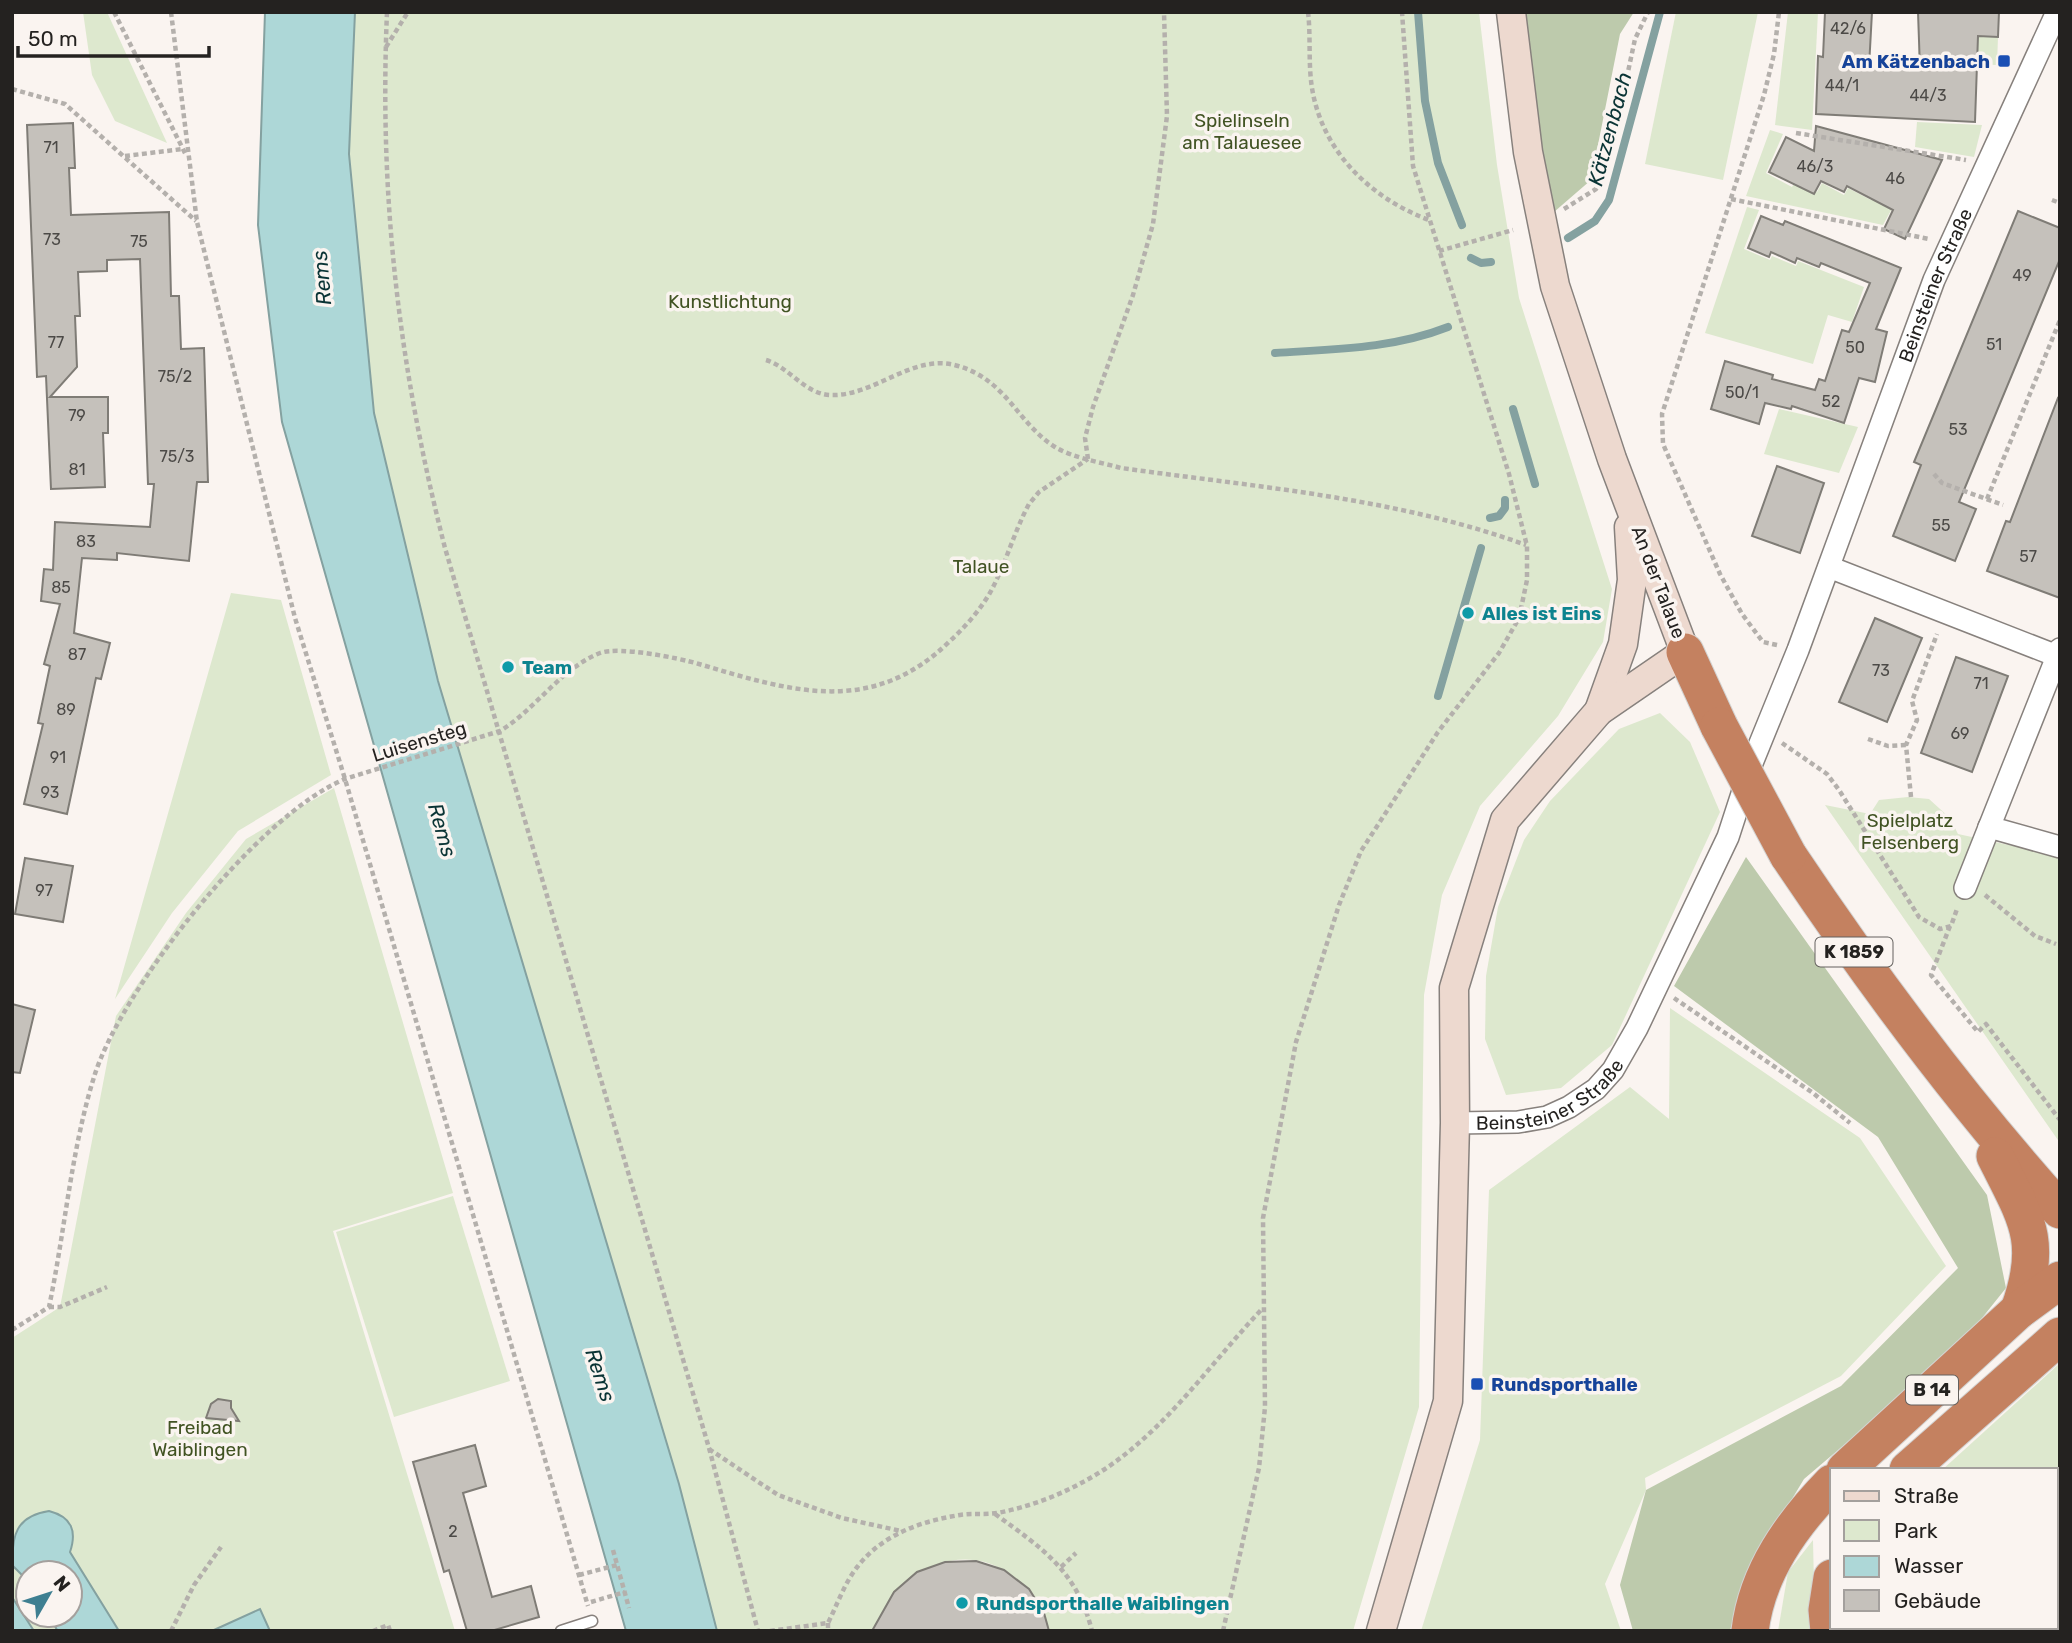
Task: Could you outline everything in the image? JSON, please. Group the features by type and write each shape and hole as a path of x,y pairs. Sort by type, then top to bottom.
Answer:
{"highway":[{"name":"K 1859","path":"1685,652 1719,726 1788,855 1842,936 1968,1102 2060,1210"},
{"path":"1968,1102 2022,1211 2032,1240 2030,1279 2019,1310"},
{"name":"B 14","path":"1847,1468 2019,1310 2060,1280"},
{"name":"B 14","path":"1910,1468 2060,1336"},
{"path":"1750,1631 1758,1594 1781,1545 1830,1485"},
{"path":"1829,1631 1827,1610 1830,1591"}],"street":[{"name":"An der Talaue","path":"1455,1123 1454,988 1505,820 1599,711 1685,652 1627,499 1555,286 1528,152 1511,12"},
{"name":"Beinsteiner Straße","path":"1381,1631 1448,1401 1455,1123 1518,1122 1547,1117 1596,1090 1625,1050 1728,837 1752,763 1798,650 1934,280 2057,12"},
{"path":"1599,711 1623,643 1632,580 1627,499"},
{"path":"1829,566 2059,653 1965,888"},
{"path":"1989,827 2060,847"}],"lane":[{"path":"561,1631 592,1621"}],"path":[{"path":"114,12 188,159"},
{"path":"171,12 197,222 295,618 345,779 592,1621"},
{"path":"387,12 385,48 391,246 412,407 445,548 709,1448 758,1631"},
{"path":"385,48 408,12"},
{"path":"1088,459 1085,438 1093,407 1133,295 1153,224 1167,116 1164,12"},
{"path":"1308,12 1312,85 1317,113 1327,138 1343,160 1366,183 1410,214 1429,220"},
{"path":"1223,1631 1259,1468 1265,1407 1263,1218 1269,1171 1296,1042 1339,905 1376,825 1438,732 1499,653 1519,618 1527,580 1527,546 1508,474 1413,166 1402,12"},
{"path":"1557,213 1596,189 1610,156 1635,39 1647,12"},
{"path":"1779,12 1774,54 1764,96 1662,414 1663,443 1689,509 1742,614 1763,642 1798,650"},
{"path":"12,89 65,103 197,222"},
{"path":"1796,133 1988,163"},
{"path":"124,156 183,149"},
{"path":"1731,199 1951,244"},
{"path":"2052,200 2060,203"},
{"path":"1438,251 1513,230"},
{"path":"1987,499 2060,320"},
{"path":"766,360 779,364 812,390 829,396 849,393 930,364 956,365 981,374 1002,391 1039,435 1057,449 1088,459 1121,468 1409,511 1467,525 1527,546"},
{"name":"Luisensteg","path":"49,1307 94,1076 124,1010 191,919 252,847 297,806 324,788 345,779 500,731 517,721 578,666 603,652 663,656 796,690 842,691 887,684 917,670 962,630 992,590 1029,504 1038,492 1088,459"},
{"path":"1934,474 1942,483 2003,505"},
{"path":"1911,797 1906,745 1917,720 1912,701 1946,612"},
{"path":"1868,738 1888,746 1906,745"},
{"path":"1803,758 1827,774 1839,790 1919,917 1940,929 1951,926"},
{"path":"2056,944 2035,936 1988,896 1965,888 1931,975 1978,1032 1986,1024 2060,1120"},
{"path":"1656,987 1743,1043 1850,1124"},
{"path":"12,1330 49,1307 60,1307 107,1287"},
{"path":"828,1631 828,1623 856,1568 877,1546 901,1531 962,1514 994,1513 1025,1507 1093,1477 1146,1435 1189,1392 1262,1309"},
{"path":"709,1448 778,1495 842,1518 901,1531"},
{"path":"994,1513 1061,1567 1079,1593 1092,1631"},
{"path":"172,1631 194,1585 221,1547"},
{"path":"613,1550 629,1608"},
{"path":"1061,1567 1076,1553"},
{"path":"579,1575 617,1565"},
{"path":"587,1603 625,1592"},
{"path":"770,1631 828,1623"},
{"path":"373,1631 388,1625 390,1631"}],"green space":[{"path":"83,12 107,12 167,143 115,121 92,75"},
{"name":"Talaue","path":"355,12 1479,12 1497,165 1519,298 1612,589 1603,642 1558,716 1480,806 1442,895 1424,995 1419,1407 1353,1631 1049,1631 1008,1574 984,1562 964,1559 925,1569 908,1580 883,1612 877,1631 717,1631 679,1484 438,681 374,413 349,154"},
{"path":"1523,12 1634,12 1620,34 1591,180 1554,212 1537,123"},
{"path":"1676,12 1758,12 1723,180 1645,164"},
{"path":"1788,12 1818,12 1812,130 1775,125"},
{"path":"1919,35 1998,37 1997,65 1918,63"},
{"path":"1917,122 1982,125 1974,157 1915,147"},
{"path":"1770,130 1783,134 1766,173 1792,187 1796,180 1817,192 1822,183 1844,195 1848,188 1871,200 1874,192 1895,203 1883,225 1746,196"},
{"path":"1747,207 1759,210 1744,249 1770,260 1772,256 1796,266 1798,261 1864,287 1852,322 1828,315 1813,364 1705,333"},
{"path":"1779,409 1858,427 1839,473 1764,454"},
{"path":"231,593 281,600 331,775 238,831 172,913 115,999"},
{"path":"1660,713 1690,742 1720,812 1612,1045 1561,1088 1506,1095 1485,1039 1486,976 1498,907 1524,840 1550,801 1619,729"},
{"name":"Freibad Waiblingen","path":"334,788 453,1193 333,1231 455,1631 12,1631 12,1338 60,1307 116,1016 186,913 246,839"},
{"name":"Spielplatz Felsenberg","path":"1908,797 1929,799 1950,818 1958,834 2060,856 2060,1143 1825,805 1870,814 1879,800"},
{"path":"1746,857 1987,1195 2006,1288 1958,1348 1804,1479 1745,1577 1730,1631 1633,1631 1620,1585 1646,1490 1841,1386 1958,1268 1878,1137 1674,986"},
{"path":"1670,1008 1860,1138 1946,1266 1841,1376 1645,1478 1646,1490 1605,1584 1621,1631 1421,1631 1480,1440 1489,1190 1630,1087 1669,1119"},
{"path":"453,1196 510,1381 394,1417 336,1232"},
{"path":"2060,1363 2060,1631 1842,1631 2058,1629 2058,1468 1944,1468"},
{"path":"1813,1540 1815,1631 1778,1631 1788,1572"}],"water":[{"name":"Rems","path":"265,12 355,12 349,154 374,413 438,681 679,1484 717,1631 626,1631 282,422 258,225"},
{"path":"49,1511 68,1521 73,1538 70,1552 74,1559 14,1559 14,1567 13,1545 18,1529 29,1517"},
{"path":"84,1575 119,1631 57,1630 84,1629"},
{"path":"12,1597 14,1629 34,1631 12,1631"},
{"path":"260,1609 270,1631 214,1631 214,1630"}],"building":[{"path":"1825,12 1872,12 1869,67 1920,69 1918,12 1999,12 1998,37 1978,36 1975,122 1816,114 1818,56 1823,57"},
{"path":"73,123 75,168 69,168 71,215 169,212 171,296 179,296 181,349 204,348 208,482 197,482 189,561 117,553 117,560 82,558 74,633 110,643 101,679 96,678 67,814 24,804 43,724 38,723 50,666 44,664 60,604 41,601 44,569 53,570 55,522 150,527 154,484 148,484 140,259 107,260 107,271 78,272 80,316 75,316 77,367 50,397 108,397 108,433 103,433 105,487 51,489 46,376 37,377 27,125"},
{"path":"1816,126 1942,160 1905,239 1884,229 1893,210 1847,186 1844,192 1821,181 1814,194 1769,172 1786,137 1814,151"},
{"path":"2018,211 2060,228 2060,259 1959,502 1976,509 1955,561 1893,536 1921,465 1914,462"},
{"path":"1761,216 1783,225 1785,221 1901,268 1876,329 1887,332 1875,382 1859,378 1844,423 1792,406 1791,409 1765,403 1759,424 1711,409 1725,361 1773,375 1772,379 1815,390 1819,379 1825,381 1842,330 1849,332 1870,283 1821,263 1819,267 1797,258 1795,263 1771,252 1769,257 1748,248"},
{"path":"2058,398 2060,598 1987,571 2006,521 2010,522"},
{"path":"1777,466 1824,483 1800,553 1752,536"},
{"path":"1875,618 1922,638 1887,722 1839,702"},
{"path":"1956,657 2008,676 1972,772 1921,753"},
{"path":"25,858 73,866 63,922 15,914"},
{"path":"12,1004 35,1010 20,1073 12,1072"},
{"path":"218,1399 231,1401 231,1408 239,1421 206,1418 211,1404"},
{"path":"475,1445 486,1486 463,1493 492,1597 531,1586 539,1617 491,1631 467,1631 449,1570 444,1572 413,1462"},
{"name":"Rundsporthalle Waiblingen","path":"976,1561 1004,1570 1029,1589 1044,1613 1049,1631 872,1631 894,1592 917,1572 945,1562"}],"waterway":[{"name":"Kätzenbach","path":"1418,12 1425,101 1438,163 1462,225"},
{"name":"Kätzenbach","path":"1568,238 1595,221 1609,200 1660,12"},
{"name":"Kätzenbach","path":"1471,258 1481,263 1491,262"},
{"path":"1275,353 1384,344 1448,327"},
{"path":"1513,409 1535,484"},
{"path":"1490,518 1499,516 1505,508 1505,500"},
{"path":"1438,696 1481,548"}],"place":[{"name":"Am Kätzenbach","path":"2004,61"},
{"name":"Alles ist Eins","path":"1468,613"},
{"name":"Team","path":"508,667"},
{"name":"Rundsporthalle","path":"1477,1384"},
{"name":"Rundsporthalle Waiblingen","path":"962,1603"}],"park label":[{"name":"Spielinseln am Talauesee","path":"1242,131"},
{"name":"Kunstlichtung","path":"730,301"}]}
